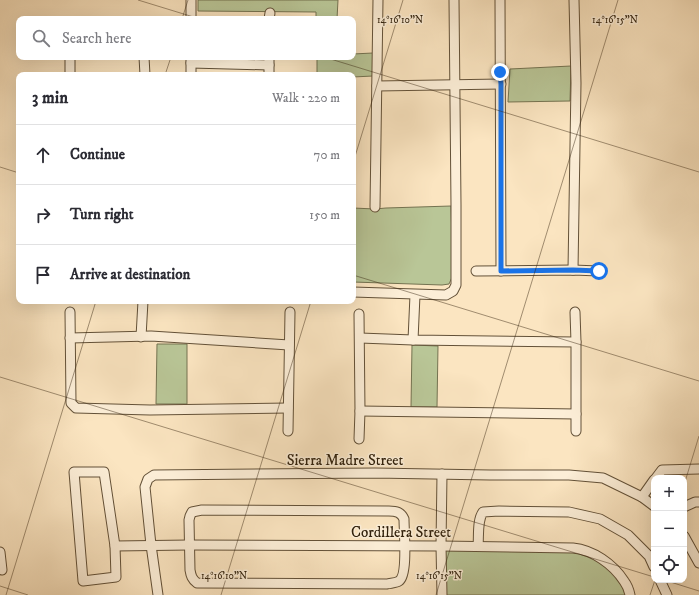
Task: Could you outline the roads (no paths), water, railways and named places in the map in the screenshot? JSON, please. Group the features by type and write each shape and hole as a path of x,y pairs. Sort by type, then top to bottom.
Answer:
{"street":[{"path":"191,0 191,16"},
{"path":"375,207 378,0"},
{"path":"356,292 446,295 453,291 456,285 454,0"},
{"path":"500,0 501,271"},
{"path":"573,270 576,83 574,0"},
{"path":"70,60 70,72"},
{"path":"144,60 144,72"},
{"path":"191,72 191,60 269,61 269,72"},
{"path":"377,86 501,84"},
{"path":"476,272 573,270 599,271"},
{"path":"413,340 415,295"},
{"path":"141,337 143,304"},
{"path":"70,312 71,404 76,408 150,410 288,408"},
{"path":"288,431 290,312"},
{"path":"576,312 576,431"},
{"path":"359,314 359,439"},
{"path":"70,338 151,336 289,344"},
{"path":"360,338 576,342"},
{"path":"360,411 412,413 576,414"},
{"path":"658,475 662,470 699,469"},
{"path":"74,472 104,472 114,546 116,577 83,581 74,472"},
{"name":"Sierra Madre Street","path":"158,595 145,487 148,479 154,475 374,473 569,475 603,478 642,497 651,504"},
{"path":"442,474 442,595"},
{"path":"642,497 651,485"},
{"path":"687,506 694,502 699,502"},
{"path":"197,511 389,511 398,512 404,519 403,576 400,581 387,584 197,583 191,576 189,545 189,520 192,512 197,511"},
{"path":"478,546 479,520 480,515 483,512 569,512 600,520 628,535 649,556 651,560"},
{"path":"687,541 699,563"},
{"name":"Cordillera Street","path":"114,546 478,546 580,549 604,560 625,581 630,595"},
{"path":"0,552 2,570"},
{"path":"661,583 667,595"}]}
